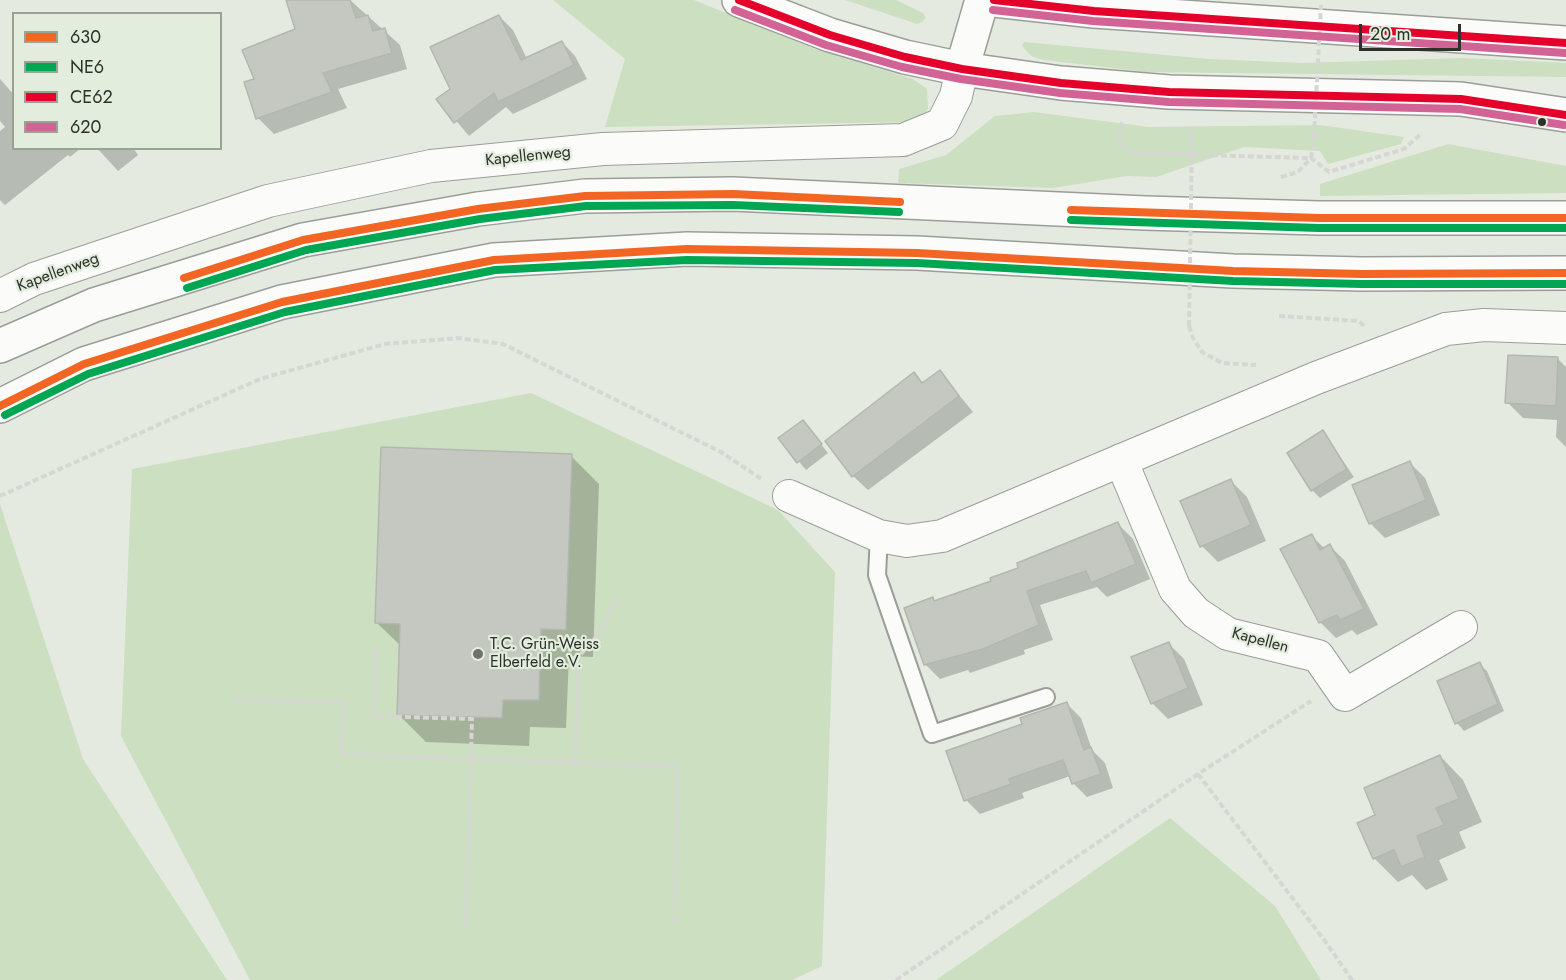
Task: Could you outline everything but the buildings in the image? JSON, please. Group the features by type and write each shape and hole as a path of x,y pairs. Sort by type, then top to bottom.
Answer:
{"main road":[{"path":"739,0 831,35 905,57 962,69 1061,83 1169,92 1461,99 1566,115"},
{"name":"Kapellenweg","path":"962,69 982,0"},
{"path":"994,0 1094,11 1566,43"},
{"path":"0,346 94,305 303,240 478,209 585,196 733,194 1145,213 1319,218 1566,218"},
{"path":"0,406 84,364 282,302 494,260 687,249 917,253 1255,272 1566,273"}],"street":[{"name":"Kapellenweg","path":"0,296 34,279 268,201 430,166 603,149 903,141 942,124 956,96 962,69"},
{"path":"789,496 879,536 907,542 942,536 1373,354 1446,329 1484,325 1566,327"},
{"name":"Kapellen","path":"1121,460 1175,589 1196,613 1228,634 1318,656 1337,685"},
{"path":"1337,685 1345,695 1461,627"}],"lane":[{"path":"879,536 876,575 932,734 1046,697"}],"path":[{"path":"1281,177 1298,172 1311,158 1321,4"},
{"path":"1130,115 1122,119 1119,133 1121,146 1132,153 1311,158 1329,172 1404,149"},
{"path":"1183,119 1192,140 1189,326 1193,338 1202,352 1222,363 1266,365"},
{"path":"1279,316 1359,321"},
{"path":"0,496 260,379 385,344 458,338 503,344 538,360 721,452 789,496"},
{"path":"575,763 579,656 598,635 617,599"},
{"path":"377,648 374,716 472,719 466,928"},
{"path":"896,980 1198,774 1337,685"},
{"path":"235,699 344,703 341,754 677,766 675,922"},
{"path":"1198,774 1352,980"}],"green space":[{"path":"553,0 694,0 812,48 913,79 927,89 928,109 919,122 605,127 625,59"},
{"path":"845,0 896,0 923,13 926,18 917,24"},
{"path":"1024,42 1209,59 1302,63 1461,58 1566,63 1566,77 1146,72 1044,60 1031,56 1022,46"},
{"path":"1034,112 1149,127 1320,125 1404,137 1401,144 1328,164 1320,151 1244,147 1156,177 1127,176 1053,188 898,183 899,169 946,155 995,116"},
{"path":"1448,144 1566,166 1566,193 1320,196 1320,184"},
{"name":"T.C. Grün-Weiss Elberfeld e.V.","path":"531,393 778,510 835,572 822,966 792,980 250,980 121,736 132,469"},
{"path":"0,504 83,759 227,980 0,980"},
{"path":"1170,818 1275,906 1321,980 936,980"}],"transit line":[{"name":"CE62","path":"739,0 830,35 905,57 962,69 1061,83 1169,92 1461,99 1566,115"},
{"name":"CE62","path":"994,0 1094,11 1566,43"},
{"name":"620","path":"735,10 826,45 902,67 961,79 1060,93 1169,102 1460,109 1564,125"},
{"name":"620","path":"993,10 1093,21 1565,53"},
{"name":"630","path":"184,278 303,240 478,209 585,196 733,194 900,202"},
{"name":"NE6","path":"187,288 306,250 480,219 586,206 733,205 899,212"},
{"name":"630","path":"1071,210 1319,218 1566,218"},
{"name":"NE6","path":"1071,220 1319,228 1566,228"},
{"name":"630","path":"0,406 84,364 282,302 494,260 687,249 917,253 1233,271 1362,274 1566,273"},
{"name":"NE6","path":"5,415 88,374 285,312 495,270 687,260 917,263 1233,281 1362,284 1566,284"}],"place":[{"name":"T.C. Grün-Weiss Elberfeld e.V.","path":"478,654"}]}
